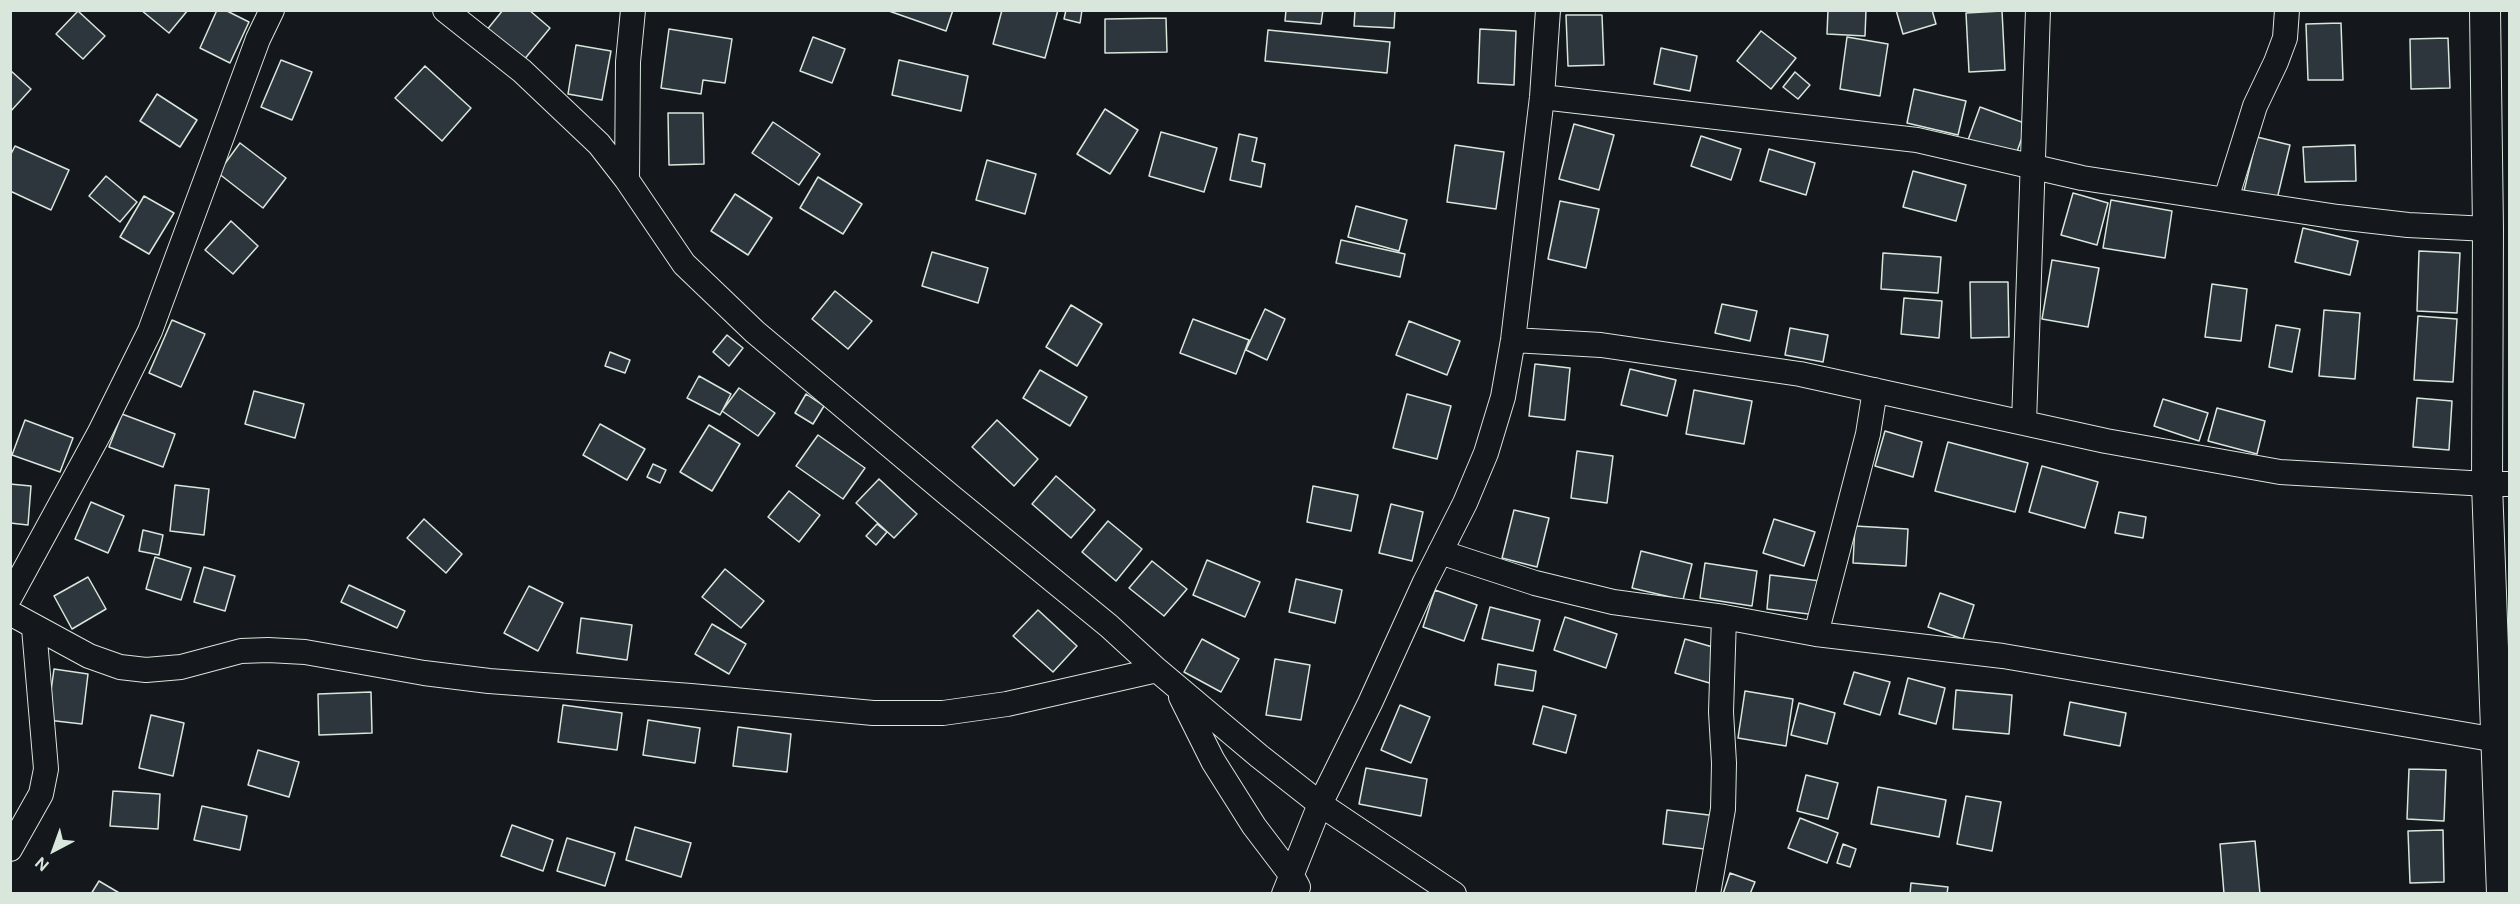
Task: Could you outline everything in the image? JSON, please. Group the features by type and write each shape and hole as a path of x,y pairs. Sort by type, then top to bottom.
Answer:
{"main road":[{"path":"2485,10 2488,229 2498,484 2497,740 2502,894"}],"street":[{"path":"10,597 100,432 150,331 258,39 272,10"},
{"path":"445,10 522,71 599,144 627,180 684,264 706,288 755,332 1110,626 1176,687 1320,804 1454,894"},
{"path":"627,180 628,62 633,10"},
{"path":"1292,888 1320,804 1370,703 1486,453 1503,397 1513,340 1542,97 1548,10"},
{"path":"2024,423 2038,10"},
{"path":"2226,199 2255,106 2285,38 2287,10"},
{"path":"1542,97 1917,140 2082,178 2396,224 2488,229"},
{"path":"1513,340 1601,345 1800,374 2024,423 2280,472 2498,484"},
{"path":"1816,634 1868,434 1875,390"},
{"path":"1440,552 1535,582 1612,602 1724,617 1816,634 2003,656 2497,740"},
{"path":"10,613 89,656 120,667 146,670 181,668 241,651 305,652 424,673 489,681 691,696 873,713 943,713 1007,704 1157,670"},
{"path":"1708,894 1723,809 1724,763 1721,712 1724,617"},
{"path":"10,849 41,794 45,769 34,628"},
{"path":"1176,687 1213,761 1292,888"}],"building":[{"path":"141,10 188,10 169,33"},
{"path":"217,10 225,10 249,22 230,63 200,48"},
{"path":"503,10 529,10 550,28 523,61 486,31"},
{"path":"886,10 953,10 946,31"},
{"path":"1002,10 1058,10 1045,58 993,44"},
{"path":"1066,10 1082,10 1080,23 1064,19"},
{"path":"1286,10 1323,10 1321,24 1285,21"},
{"path":"1355,10 1395,10 1394,28 1354,26"},
{"path":"1828,10 1866,10 1865,36 1827,34"},
{"path":"1896,10 1932,10 1936,24 1903,34"},
{"path":"78,11 105,36 83,59 56,34"},
{"path":"2002,11 2005,70 1969,72 1966,13"},
{"path":"1566,15 1602,15 1604,65 1568,66"},
{"path":"1166,18 1167,52 1105,53 1105,19"},
{"path":"2341,23 2343,80 2308,80 2306,24"},
{"path":"669,29 732,39 725,83 703,80 701,94 661,88"},
{"path":"1480,29 1516,31 1514,85 1478,83"},
{"path":"1268,30 1390,42 1387,73 1265,61"},
{"path":"1761,31 1796,58 1771,89 1737,61"},
{"path":"813,37 845,49 832,83 800,71"},
{"path":"1847,37 1888,44 1880,96 1840,89"},
{"path":"2448,38 2450,88 2411,89 2410,39"},
{"path":"576,45 611,51 602,100 568,94"},
{"path":"1661,48 1697,56 1690,91 1654,84"},
{"path":"281,60 312,72 292,120 261,107"},
{"path":"899,60 968,76 961,111 892,95"},
{"path":"425,66 471,108 442,141 395,98"},
{"path":"10,70 31,89 10,112"},
{"path":"1795,72 1810,85 1798,99 1783,87"},
{"path":"1914,89 1966,101 1958,135 1907,123"},
{"path":"157,94 197,120 180,147 140,121"},
{"path":"1980,107 2027,124 2015,157 1968,140"},
{"path":"1105,109 1138,130 1110,174 1077,154"},
{"path":"668,113 703,113 704,164 669,165"},
{"path":"773,122 820,154 799,185 752,153"},
{"path":"1574,124 1614,135 1599,190 1559,179"},
{"path":"1161,132 1217,148 1204,192 1149,176"},
{"path":"1239,134 1257,138 1252,161 1265,164 1261,187 1230,180"},
{"path":"1701,136 1741,149 1731,180 1691,166"},
{"path":"2257,137 2290,145 2277,199 2244,191"},
{"path":"240,143 286,178 263,208 218,173"},
{"path":"1455,145 1504,152 1496,209 1447,202"},
{"path":"2355,145 2356,181 2305,182 2303,147"},
{"path":"15,146 69,170 51,210 10,191 10,156"},
{"path":"1769,149 1815,163 1806,195 1760,181"},
{"path":"987,160 1036,174 1025,214 976,200"},
{"path":"1913,171 1966,185 1956,221 1903,207"},
{"path":"106,176 137,202 120,222 89,196"},
{"path":"818,177 862,204 843,234 800,208"},
{"path":"2073,193 2108,203 2097,245 2061,235"},
{"path":"735,194 772,218 748,255 711,231"},
{"path":"144,196 174,213 149,254 120,237"},
{"path":"2111,200 2172,211 2165,258 2103,248"},
{"path":"1560,201 1599,209 1586,268 1548,259"},
{"path":"1356,206 1407,220 1399,251 1348,237"},
{"path":"231,221 258,246 233,274 205,250"},
{"path":"2303,228 2358,241 2350,275 2295,262"},
{"path":"1341,240 1405,254 1400,277 1336,263"},
{"path":"2419,251 2460,253 2457,313 2417,311"},
{"path":"932,252 988,268 978,303 922,286"},
{"path":"1883,253 1941,257 1938,293 1881,289"},
{"path":"2052,260 2099,268 2088,327 2042,319"},
{"path":"1970,282 2008,282 2009,337 1971,338"},
{"path":"2212,284 2247,289 2241,341 2205,337"},
{"path":"835,291 872,321 848,349 812,319"},
{"path":"1904,298 1942,301 1939,338 1901,334"},
{"path":"1722,304 1757,311 1750,341 1715,333"},
{"path":"1071,305 1102,324 1077,366 1046,347"},
{"path":"1265,309 1285,319 1267,360 1246,350"},
{"path":"2324,310 2360,313 2355,379 2319,376"},
{"path":"2418,316 2457,319 2453,382 2414,380"},
{"path":"1193,319 1249,340 1236,374 1180,353"},
{"path":"172,320 205,334 181,387 149,373"},
{"path":"1409,321 1460,341 1447,375 1396,355"},
{"path":"2276,325 2300,329 2292,372 2269,367"},
{"path":"1790,328 1828,335 1823,362 1785,355"},
{"path":"727,335 743,348 729,366 713,352"},
{"path":"610,352 630,360 625,373 605,366"},
{"path":"1535,364 1570,368 1565,420 1529,416"},
{"path":"1630,369 1676,380 1667,416 1621,405"},
{"path":"1040,370 1087,397 1070,426 1023,398"},
{"path":"699,376 731,394 720,415 687,398"},
{"path":"739,388 775,413 758,436 722,411"},
{"path":"1694,390 1752,401 1744,444 1686,434"},
{"path":"254,391 304,404 295,438 245,424"},
{"path":"806,394 824,406 813,424 795,413"},
{"path":"1407,394 1451,406 1437,459 1393,448"},
{"path":"2417,398 2452,401 2449,450 2413,447"},
{"path":"2163,399 2208,413 2199,441 2154,426"},
{"path":"2217,408 2265,421 2257,454 2208,441"},
{"path":"122,414 175,434 163,467 109,447"},
{"path":"25,420 73,438 60,472 12,455"},
{"path":"997,420 1038,459 1014,486 972,447"},
{"path":"600,424 645,449 627,480 583,455"},
{"path":"709,425 740,444 712,491 680,472"},
{"path":"1885,431 1922,442 1913,477 1875,466"},
{"path":"818,435 865,468 843,499 796,466"},
{"path":"1948,442 2028,463 2015,512 1935,491"},
{"path":"1577,451 1613,456 1607,503 1571,498"},
{"path":"653,464 666,470 660,483 647,477"},
{"path":"2042,466 2098,482 2085,528 2029,512"},
{"path":"1056,476 1095,510 1071,538 1032,504"},
{"path":"879,479 917,514 894,538 856,503"},
{"path":"10,484 31,486 28,525 10,523"},
{"path":"175,485 209,489 204,535 170,531"},
{"path":"1313,486 1358,495 1351,531 1307,522"},
{"path":"789,491 820,515 799,542 768,517"},
{"path":"91,502 124,516 108,553 75,539"},
{"path":"1391,504 1423,512 1412,561 1379,553"},
{"path":"1514,510 1549,518 1537,567 1502,558"},
{"path":"2119,512 2146,517 2143,538 2115,533"},
{"path":"424,519 462,554 446,573 407,538"},
{"path":"1774,519 1815,532 1804,566 1763,553"},
{"path":"1108,521 1142,549 1116,581 1082,552"},
{"path":"877,524 887,532 876,545 866,536"},
{"path":"1855,526 1908,529 1906,566 1853,563"},
{"path":"143,530 163,535 159,555 139,551"},
{"path":"1641,551 1692,564 1683,600 1632,588"},
{"path":"155,557 191,568 181,600 146,589"},
{"path":"1207,560 1260,582 1245,617 1193,595"},
{"path":"1152,561 1187,589 1164,616 1129,588"},
{"path":"1705,563 1757,571 1752,606 1700,598"},
{"path":"204,567 235,576 225,611 194,602"},
{"path":"725,569 764,601 741,628 702,597"},
{"path":"1770,575 1821,581 1817,615 1767,609"},
{"path":"88,577 106,609 72,629 54,596"},
{"path":"1296,579 1342,590 1335,623 1289,612"},
{"path":"349,585 405,611 397,628 341,602"},
{"path":"529,586 563,603 538,651 504,633"},
{"path":"1435,590 1477,605 1464,641 1423,627"},
{"path":"1940,593 1974,605 1963,639 1928,627"},
{"path":"1490,607 1540,620 1533,651 1482,639"},
{"path":"1038,610 1077,646 1053,672 1013,636"},
{"path":"1565,617 1617,634 1606,668 1554,650"},
{"path":"581,618 632,625 627,660 577,653"},
{"path":"712,624 746,644 729,674 695,654"},
{"path":"1202,639 1239,659 1221,692 1184,672"},
{"path":"1685,639 1723,650 1713,684 1675,673"},
{"path":"1275,659 1310,665 1301,720 1266,715"},
{"path":"1498,664 1536,671 1533,691 1495,685"},
{"path":"54,669 88,674 82,724 47,720"},
{"path":"1854,672 1890,682 1880,715 1844,704"},
{"path":"1908,678 1945,688 1936,724 1899,714"},
{"path":"1956,690 2012,695 2009,734 1953,729"},
{"path":"1745,691 1793,699 1786,746 1738,738"},
{"path":"371,692 372,733 319,735 318,694"},
{"path":"2070,702 2126,713 2120,746 2064,735"},
{"path":"1799,703 1835,713 1827,744 1791,735"},
{"path":"563,705 622,713 617,750 558,742"},
{"path":"1400,705 1430,717 1411,763 1381,750"},
{"path":"1543,706 1576,715 1566,753 1533,744"},
{"path":"151,715 184,723 173,776 139,768"},
{"path":"648,720 700,728 695,763 643,755"},
{"path":"738,727 791,734 787,772 733,766"},
{"path":"258,750 299,762 289,797 248,785"},
{"path":"1366,768 1427,779 1421,816 1359,804"},
{"path":"2409,769 2446,770 2444,821 2407,819"},
{"path":"1806,775 1838,783 1828,819 1797,811"},
{"path":"1878,787 1946,800 1939,837 1871,824"},
{"path":"113,791 160,794 158,829 110,826"},
{"path":"1966,796 2001,802 1992,851 1957,844"},
{"path":"202,806 247,816 240,850 194,840"},
{"path":"1667,810 1717,816 1713,850 1663,844"},
{"path":"1800,818 1838,833 1827,863 1788,848"},
{"path":"512,825 553,840 543,871 501,856"},
{"path":"635,827 691,843 681,877 626,860"},
{"path":"2443,830 2444,882 2410,883 2408,831"},
{"path":"567,838 615,853 605,886 557,871"},
{"path":"2255,841 2260,894 2224,894 2220,844"},
{"path":"1843,844 1856,849 1850,867 1837,863"},
{"path":"1730,873 1755,882 1750,894 1723,894"},
{"path":"99,881 121,894 91,894"},
{"path":"1911,883 1948,887 1947,894 1910,894"}]}
